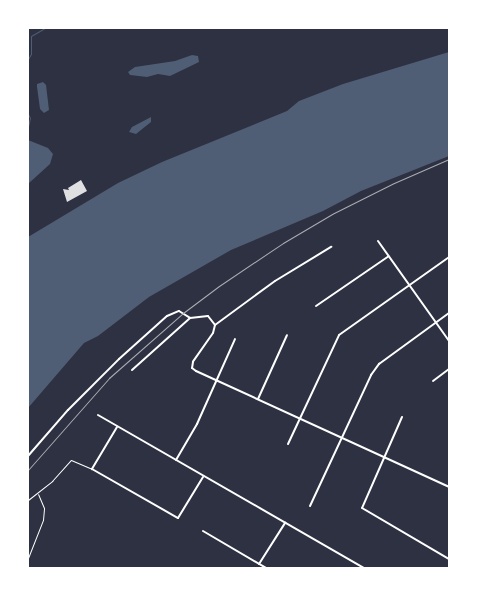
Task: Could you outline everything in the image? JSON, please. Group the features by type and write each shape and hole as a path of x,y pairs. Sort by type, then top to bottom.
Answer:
{"street":[{"path":"378,241 449,341"},
{"path":"331,248 275,281 215,325 213,333 193,362 192,368 449,487"},
{"path":"316,306 389,256"},
{"path":"288,444 339,336 409,284 449,257"},
{"path":"28,456 68,410 119,359 167,316 175,311 183,313 190,318"},
{"path":"310,506 379,364 449,313"},
{"path":"132,370 190,318 208,316 215,325"},
{"path":"258,399 287,335"},
{"path":"176,460 197,424 235,339"},
{"path":"433,381 449,369"},
{"path":"98,415 364,568"},
{"path":"402,417 362,508 449,559"},
{"path":"117,427 92,469 178,518 204,477"},
{"path":"260,564 285,523"},
{"path":"203,531 266,568"}],"path":[{"path":"28,500 38,494 71,460 92,469"},
{"path":"28,558 43,520 44,508 38,494"}],"water":[{"path":"449,52 449,156 361,191 323,211 231,250 149,297 98,336 84,343 28,408 28,237 118,183 162,162 287,111 299,101 343,84"},
{"path":"192,55 198,56 199,62 170,76 158,74 147,77 130,75 128,72 135,67 175,61"},
{"path":"43,82 46,85 49,110 44,113 40,109 37,87 37,84"},
{"path":"151,117 151,122 136,134 129,132 132,127"},
{"path":"28,140 48,148 53,154 50,164 28,184"}],"building":[{"path":"81,180 87,191 67,202 63,189 69,190 68,188"}],"waterway":[{"path":"28,59 31,54 31,36 45,28"},
{"path":"28,114 30,118 28,127"}],"railway":[{"path":"28,470 109,378 183,313 219,286 283,243 334,213 394,183 449,159"}]}
